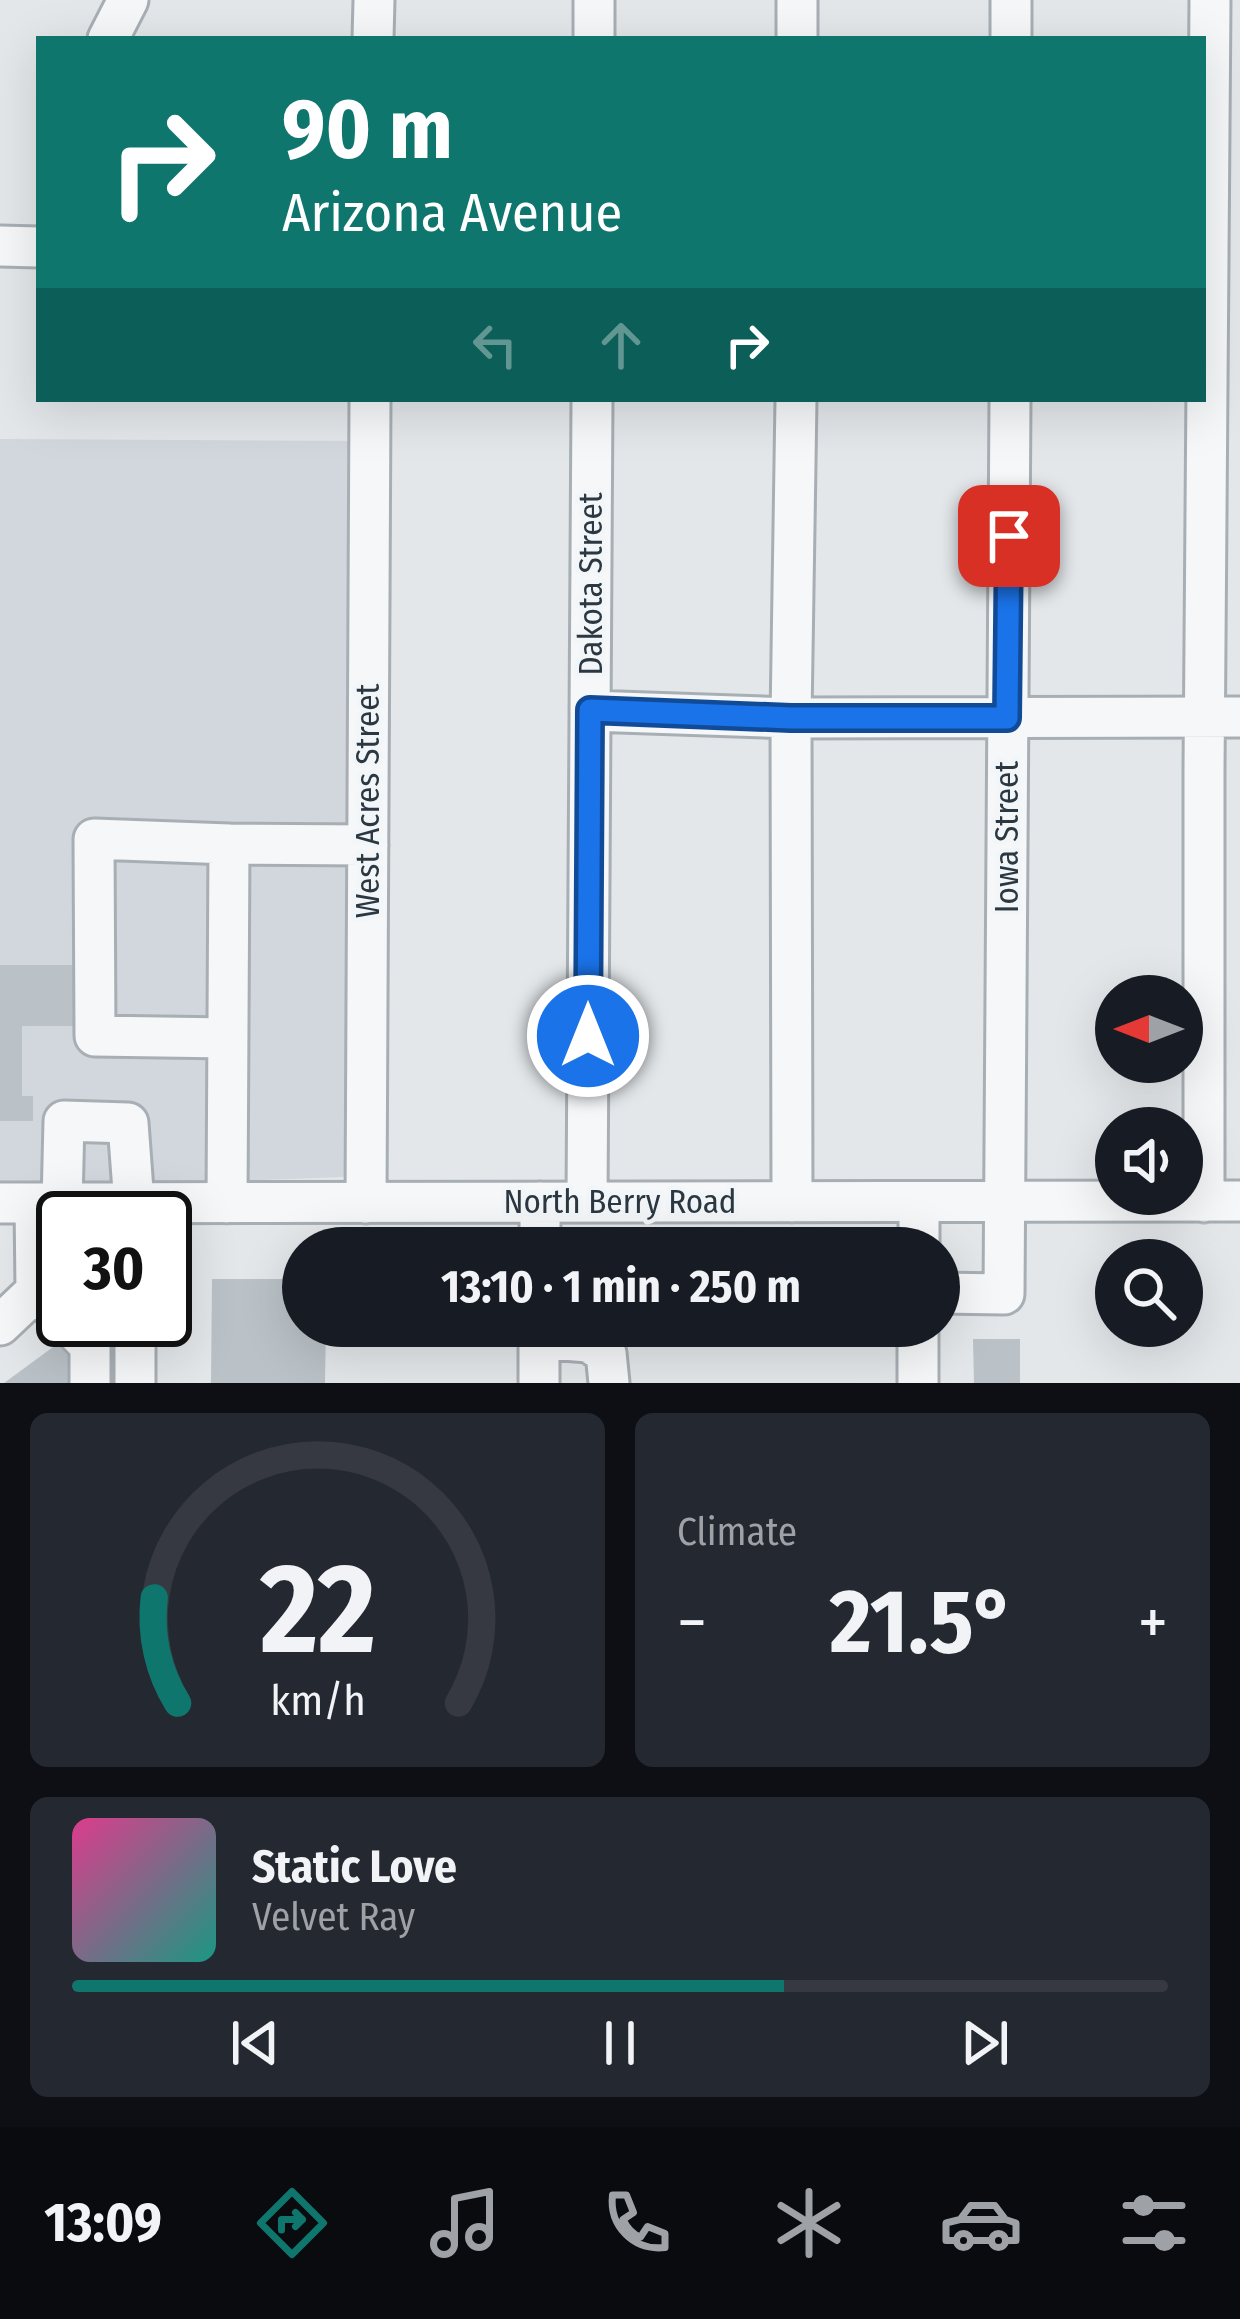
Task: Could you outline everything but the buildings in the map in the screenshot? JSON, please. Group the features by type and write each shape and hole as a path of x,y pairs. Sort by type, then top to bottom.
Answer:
{"street":[{"path":"110,36 128,0"},
{"path":"374,0 374,36"},
{"path":"594,0 594,36"},
{"path":"797,0 797,36"},
{"path":"1011,0 1011,36"},
{"path":"1210,0 1217,197 1222,1201"},
{"path":"0,246 36,247"},
{"name":"West Acres Street","path":"366,1203 370,402"},
{"name":"Dakota Street","path":"587,1201 592,402"},
{"path":"792,1202 796,402"},
{"name":"Iowa Street","path":"960,1293 1004,1294 1010,402"},
{"path":"590,710 791,718 1222,717"},
{"path":"228,1038 95,1036 94,839 368,845"},
{"path":"227,1203 229,844"},
{"path":"37,1191 64,1121 128,1123 133,1191"},
{"name":"North Berry Road","path":"192,1206 1222,1201"},
{"path":"540,1202 540,1227"},
{"path":"919,1203 919,1227"},
{"path":"0,1325 36,1315"},
{"path":"90,1347 90,1383"},
{"path":"135,1347 135,1383"},
{"path":"539,1347 539,1383"},
{"path":"918,1347 918,1383"}],"shaded area":[{"path":"0,439 357,441 349,1171 343,1177 0,1190"}],"route":[{"path":"588,1036 590,710 791,718 1007,718 1009,536"}]}
